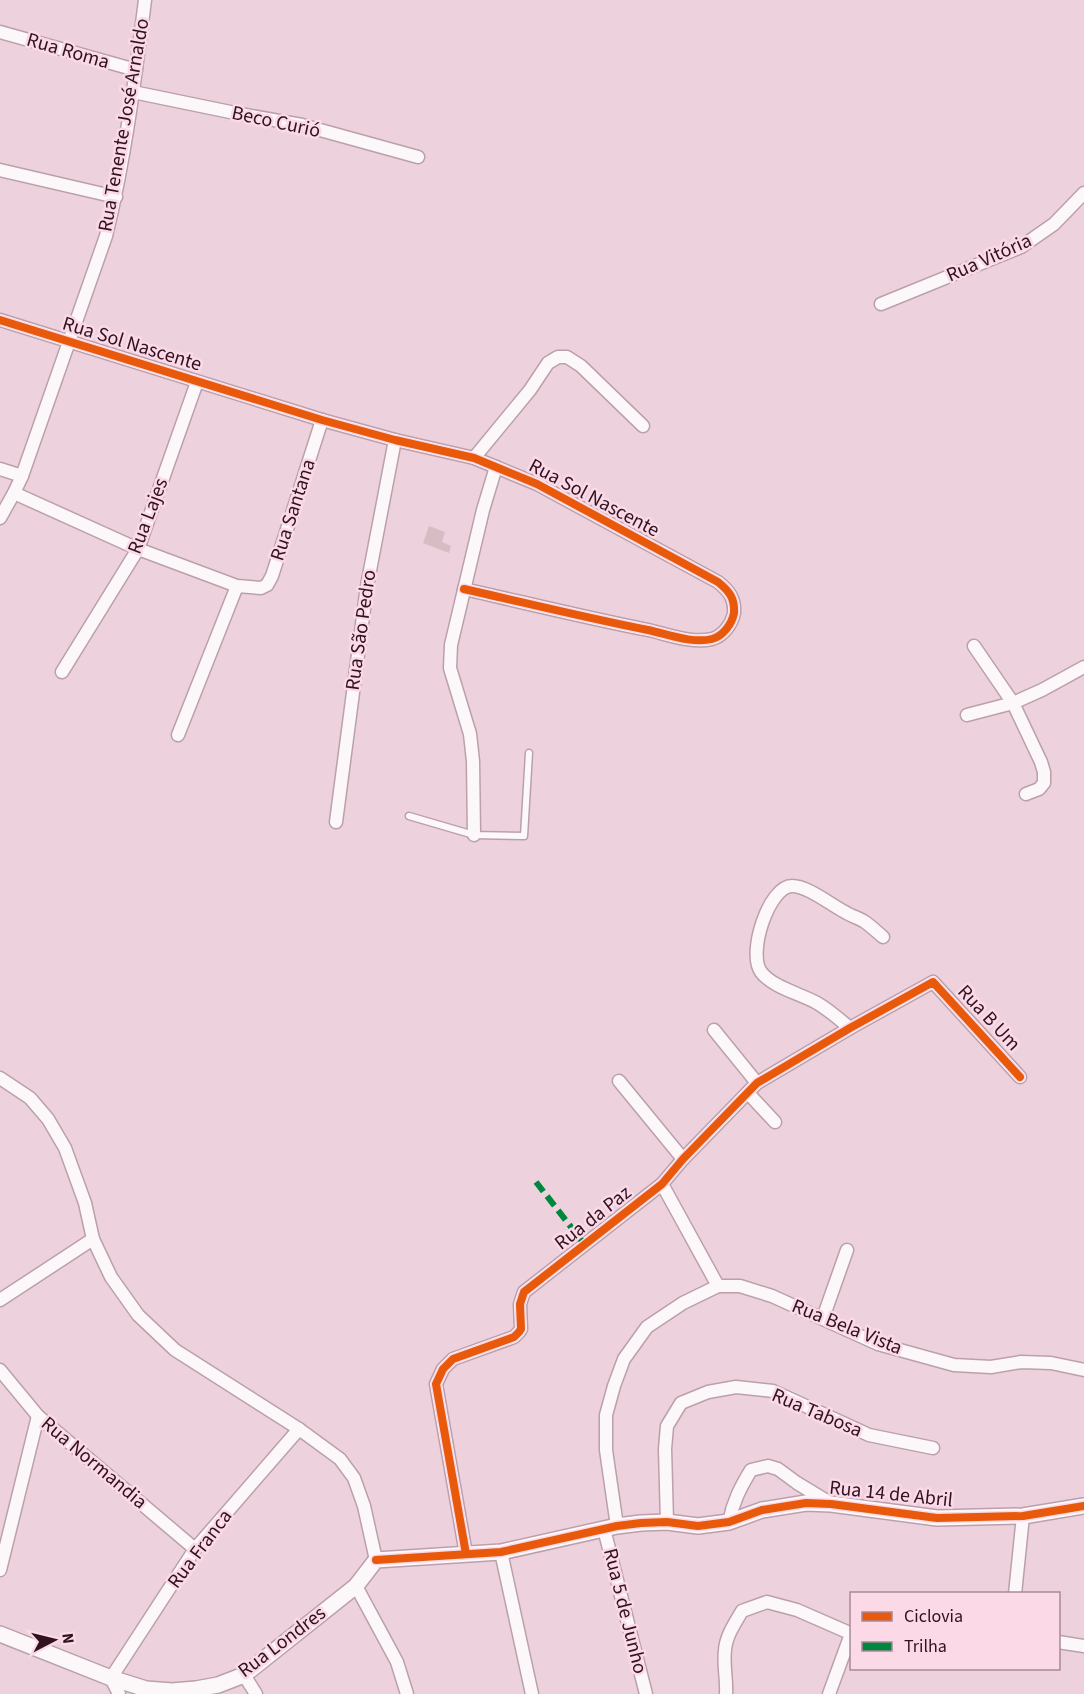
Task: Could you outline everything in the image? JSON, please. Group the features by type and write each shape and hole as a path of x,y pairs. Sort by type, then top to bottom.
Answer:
{"street":[{"name":"Rua Tenente José Arnaldo","path":"0,518 22,476 106,236 116,197 145,0"},
{"name":"Rua Roma","path":"0,32 136,70"},
{"name":"Beco Curió","path":"133,92 302,125 418,157"},
{"path":"0,170 116,197"},
{"name":"Rua Vitória","path":"881,304 1021,247 1054,224 1084,193"},
{"name":"Rua Sol Nascente","path":"0,320 322,420 474,459 496,467 537,484 718,582 731,594 734,601 732,620 723,633 714,639 694,640 464,589"},
{"path":"474,459 530,390 548,363 558,357 567,357 580,366 643,426"},
{"name":"Rua Lajes","path":"62,672 138,549 197,382"},
{"name":"Rua Santana","path":"237,586 261,588 267,585 273,576 322,420"},
{"name":"Rua São Pedro","path":"336,822 367,586 395,440"},
{"path":"474,835 473,761 470,734 450,668 450,657 483,510 496,467"},
{"path":"0,469 22,476"},
{"path":"14,493 138,549 237,586 178,735"},
{"path":"974,646 1013,703 1041,762 1044,778 1042,787 1026,794"},
{"path":"967,715 1013,703 1084,667"},
{"path":"850,1028 816,1003 796,994 759,970 756,951 765,917 780,891 794,886 816,895 863,921 883,937"},
{"name":"Rua da Paz","path":"466,1554 436,1384 443,1369 453,1359 514,1337 521,1329 520,1304 524,1292 662,1184 757,1083 933,982"},
{"name":"Rua B Um","path":"933,982 1020,1077"},
{"path":"714,1030 757,1083"},
{"path":"0,1078 30,1098 48,1119 65,1148 85,1203 93,1239 111,1277 138,1315 175,1350 299,1429 340,1458 354,1478 364,1506 376,1560"},
{"path":"619,1081 683,1160"},
{"path":"748,1093 775,1122"},
{"path":"662,1184 718,1287"},
{"path":"0,1300 93,1239"},
{"path":"823,1318 848,1250"},
{"name":"Rua Bela Vista","path":"610,1527 606,1415 624,1359 647,1327 683,1303 718,1287 740,1286 772,1296 879,1344 954,1365 991,1367 1021,1362 1051,1363 1084,1370"},
{"name":"Rua Normandia","path":"0,1370 38,1416 195,1550"},
{"name":"Rua Tabosa","path":"667,1522 665,1449 667,1426 681,1403 708,1392 736,1386 773,1391 869,1435 933,1448"},
{"path":"0,1570 38,1416"},
{"name":"Rua Franca","path":"111,1678 195,1550 299,1429"},
{"path":"729,1522 738,1491 751,1470 768,1466 778,1469 831,1504"},
{"name":"Rua 14 de Abril","path":"376,1560 501,1552 610,1527 667,1522 698,1526 729,1522 762,1510 806,1503 831,1504 937,1518 1023,1516 1084,1506"},
{"path":"1015,1592 1023,1516"},
{"name":"Rua 5 de Junho","path":"610,1527 646,1694"},
{"path":"501,1552 532,1694"},
{"name":"Rua Londres","path":"0,1634 111,1678 146,1689 172,1691 218,1685 244,1675 356,1586 376,1560"},
{"path":"356,1586 397,1662 407,1694"},
{"path":"726,1694 725,1650 729,1634 742,1611 767,1602 797,1610 850,1634"},
{"path":"829,1694 850,1637"},
{"path":"1060,1642 1084,1646"},
{"path":"244,1675 256,1694"},
{"path":"111,1678 119,1694"}],"lane":[{"path":"409,816 474,835 524,836 529,753"}],"building":[{"path":"429,526 445,532 442,542 451,546 449,553 423,543"}],"marked path":[{"path":"536,1182 585,1245"}],"cycle path":[{"path":"0,320 322,420 474,458 537,484 718,582 731,595 734,613 729,625 720,635 712,639 696,640 464,589"},
{"path":"466,1554 436,1384 443,1369 453,1359 514,1337 521,1329 520,1304 524,1292 662,1184 683,1159 757,1083 933,982 1020,1077"},
{"path":"376,1560 501,1552 617,1526 641,1523 667,1522 698,1526 729,1522 762,1510 806,1503 831,1504 937,1518 1023,1516 1084,1506"}]}
